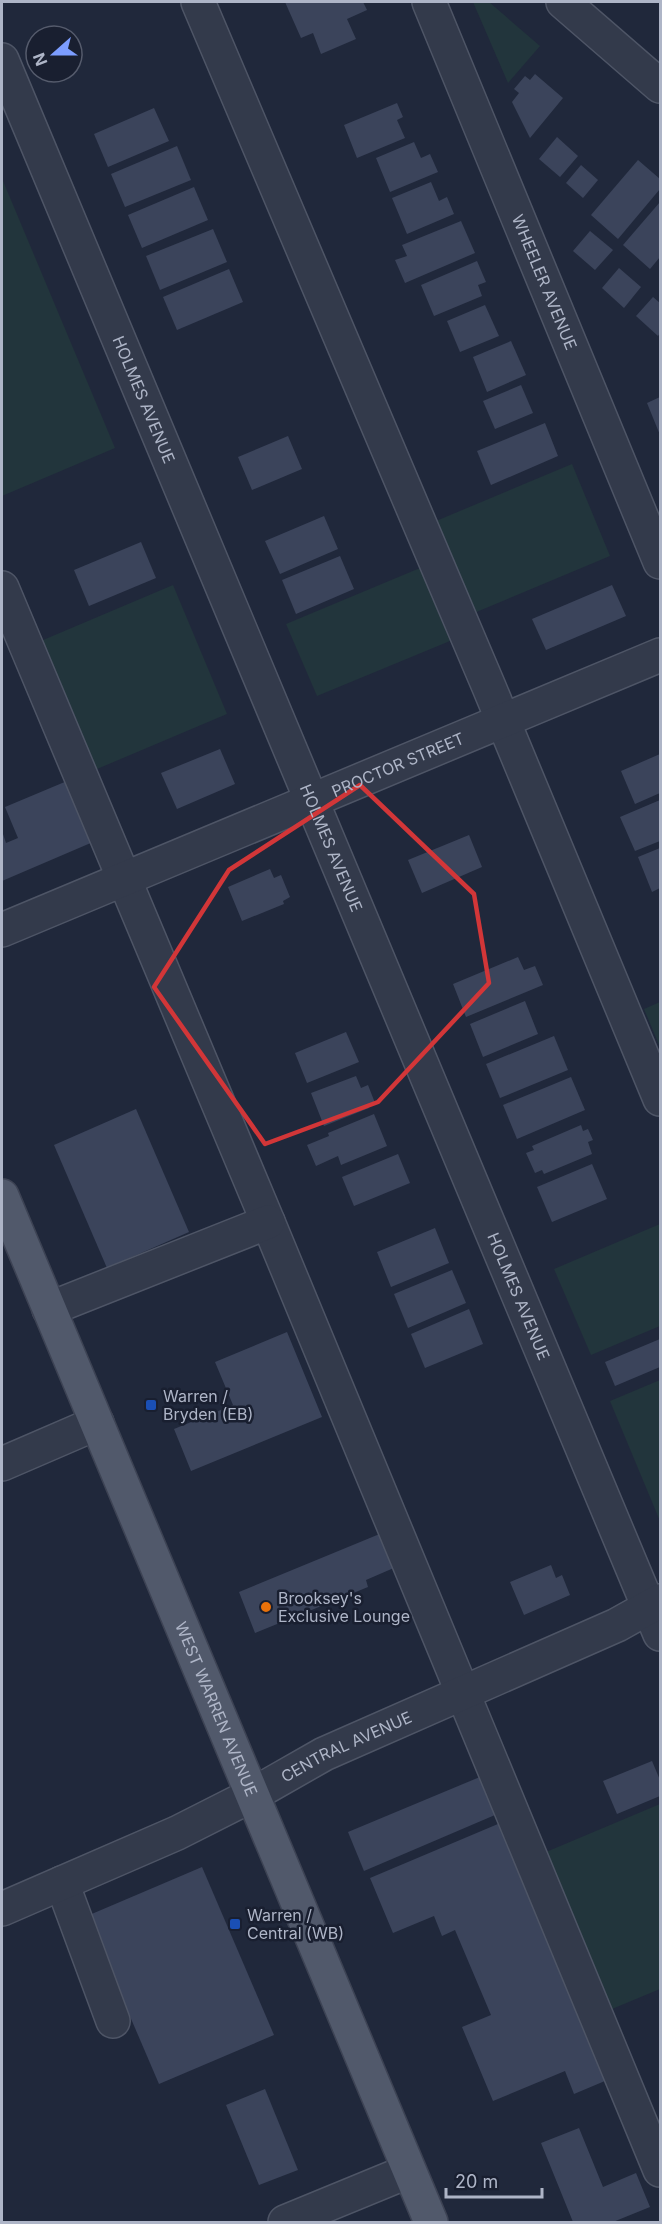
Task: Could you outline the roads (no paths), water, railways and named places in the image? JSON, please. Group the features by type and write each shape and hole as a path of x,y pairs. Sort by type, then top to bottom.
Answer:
{"main road":[{"name":"WEST WARREN AVENUE","path":"2,1196 431,2223"}],"street":[{"path":"198,2 502,719 660,1099"},
{"name":"WHEELER AVENUE","path":"429,2 660,562"},
{"path":"573,5 660,86"},
{"name":"HOLMES AVENUE","path":"2,60 311,800 657,1614"},
{"path":"2,588 268,1222 660,2170"},
{"name":"PROCTOR STREET","path":"2,930 502,719 660,655"},
{"path":"50,1309 268,1222"},
{"path":"2,1464 97,1423"},
{"name":"CENTRAL AVENUE","path":"2,1909 177,1833 252,1795 324,1754 617,1625 657,1614"},
{"path":"62,1883 113,2021"},
{"path":"285,2223 409,2171"}],"place":[{"name":"Warren / Bryden (EB)","path":"151,1405"},
{"name":"Brooksey's Exclusive Lounge","path":"266,1607"},
{"name":"Warren / Central (WB)","path":"235,1924"}]}
